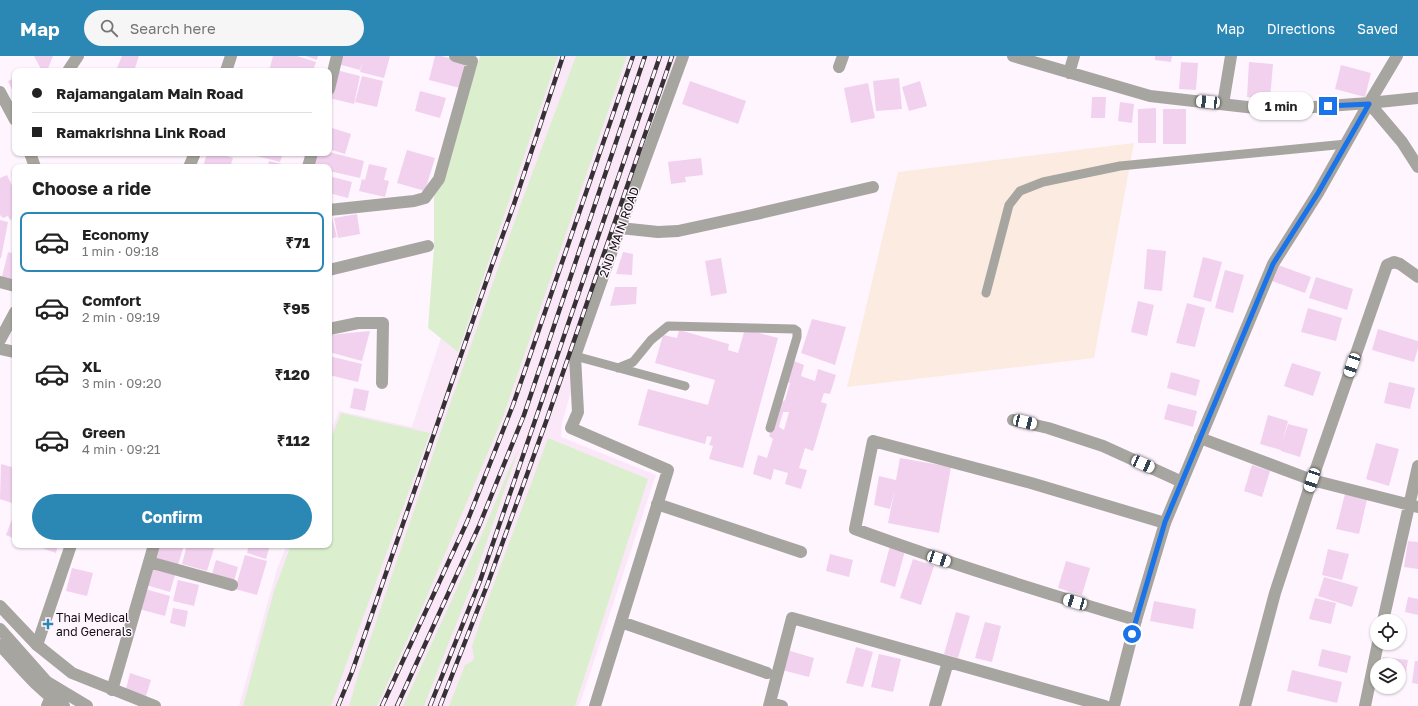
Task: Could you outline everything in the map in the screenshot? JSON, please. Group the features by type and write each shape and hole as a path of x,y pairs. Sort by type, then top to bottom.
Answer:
{"street":[{"path":"70,68 78,56"},
{"path":"227,68 231,56"},
{"path":"332,77 337,56"},
{"path":"332,210 414,201 425,198 439,179 472,61 455,56"},
{"name":"2ND MAIN ROAD","path":"657,504 668,470 571,428 578,412 575,356 683,56"},
{"path":"1014,56 1150,96 1273,110 1369,104 1418,98"},
{"path":"1069,73 1074,56"},
{"path":"1223,104 1231,56"},
{"path":"1114,706 1136,620 1165,522 1273,264 1318,193 1397,56"},
{"path":"0,92 12,114"},
{"path":"1369,104 1402,142 1418,167"},
{"path":"620,228 658,232 678,231 873,187"},
{"path":"332,269 428,246"},
{"path":"1245,706 1275,593 1312,480 1387,265 1394,262 1400,264 1418,277"},
{"path":"0,282 12,285"},
{"path":"0,340 12,318"},
{"path":"332,328 358,323 384,322 382,383"},
{"path":"0,349 12,351"},
{"path":"1013,420 1048,428 1103,446 1182,482"},
{"path":"1200,438 1312,480 1414,506"},
{"path":"1136,620 1037,591 924,554 855,529 873,442 1031,483 1165,522"},
{"path":"1385,614 1414,506 1418,466"},
{"path":"594,706 657,504 801,552"},
{"path":"36,645 70,548"},
{"path":"112,690 153,548"},
{"path":"149,562 232,585"},
{"path":"0,606 36,645 72,673 155,706"},
{"path":"782,706 769,705 792,618 1105,706"},
{"path":"621,622 767,673"},
{"path":"0,629 47,682 87,706"},
{"path":"0,645 49,702 64,706"},
{"path":"1365,706 1377,650"},
{"path":"935,706 948,662"}],"lane":[{"path":"986,293 1009,205 1020,191 1043,182 1120,166 1346,144"},
{"path":"618,368 633,362 651,340 668,326 794,329 797,331 797,337 770,428"},
{"path":"575,356 685,386"}],"shaded area":[{"path":"487,56 684,56 578,367 562,423 561,437 656,475 579,706 239,706 277,569 286,548 332,548 332,428 339,411 412,427 446,322"},
{"path":"1134,143 1094,358 847,387 898,172"}],"green space":[{"path":"480,56 558,56 458,352 428,328 434,247 434,196"},
{"path":"576,56 627,56 503,417 422,608 377,706 349,706 358,675 450,404 520,206"},
{"path":"341,413 430,433 331,706 243,706 274,591 290,548 332,548 332,436"},
{"path":"548,438 648,479 575,706 449,706 465,665 471,662 474,658 472,646"},
{"path":"519,448 475,576 424,706 403,706 482,534"}],"building":[{"path":"34,56 53,56 48,68 40,68"},
{"path":"122,56 139,56 135,68 117,68"},
{"path":"273,56 297,56 316,62 314,68 270,68"},
{"path":"306,56 318,56 317,60"},
{"path":"341,56 390,56 384,78 360,72 363,59 360,70 338,64"},
{"path":"435,56 466,62 460,88 429,80"},
{"path":"1155,56 1172,56 1171,62 1155,60"},
{"path":"1181,62 1198,63 1196,90 1179,89"},
{"path":"1249,62 1273,64 1270,99 1247,97"},
{"path":"1341,65 1371,73 1365,97 1335,89"},
{"path":"336,70 360,76 354,104 332,99 332,86"},
{"path":"362,76 383,81 377,107 355,102"},
{"path":"899,78 902,109 876,111 873,81"},
{"path":"12,79 12,90 8,81"},
{"path":"690,81 746,101 738,124 682,104"},
{"path":"920,81 927,106 909,111 902,87"},
{"path":"868,83 875,118 851,123 844,88"},
{"path":"420,91 446,98 440,118 415,111"},
{"path":"1092,97 1106,97 1105,118 1091,118"},
{"path":"1120,102 1134,104 1132,123 1118,121"},
{"path":"1156,108 1156,143 1138,143 1138,109"},
{"path":"1163,109 1186,109 1186,144 1163,144"},
{"path":"332,128 351,134 345,154 332,150"},
{"path":"407,150 435,158 425,191 397,183"},
{"path":"332,153 364,161 360,178 332,172 332,164 312,164 313,156 332,156"},
{"path":"206,156 227,156 233,158 231,164 204,164"},
{"path":"257,156 282,156 280,162"},
{"path":"701,158 703,175 685,177 686,182 671,184 668,162"},
{"path":"269,161 282,164 268,164"},
{"path":"369,164 387,168 384,180 389,181 385,197 359,191 362,179 365,180"},
{"path":"7,175 12,186 12,219 10,220 8,216 3,218 0,215 0,178"},
{"path":"332,177 352,182 348,198 332,194"},
{"path":"357,214 360,234 338,238 334,218"},
{"path":"332,217 337,237 332,238"},
{"path":"0,220 8,222 1,258 0,258"},
{"path":"1147,249 1166,251 1162,291 1144,289"},
{"path":"8,252 12,253 12,280 2,277"},
{"path":"623,252 633,254 632,275 616,274"},
{"path":"1203,257 1222,262 1211,302 1193,297"},
{"path":"721,258 727,293 711,296 705,261"},
{"path":"1278,265 1311,277 1305,293 1272,281"},
{"path":"1225,270 1244,275 1233,313 1215,308"},
{"path":"1316,277 1353,289 1347,310 1309,298"},
{"path":"615,287 637,287 636,304 610,306"},
{"path":"1138,301 1154,305 1147,336 1131,332"},
{"path":"1187,303 1205,308 1195,347 1176,343"},
{"path":"1308,308 1342,318 1336,341 1301,332"},
{"path":"812,319 846,327 835,365 801,353"},
{"path":"745,329 778,338 743,468 709,459 713,446 709,445 712,437 707,436 705,444 638,425 648,389 708,405 715,380 655,363 663,335 677,338 679,330 729,344 728,350 738,353"},
{"path":"1378,329 1418,341 1418,348 1414,362 1372,350"},
{"path":"370,331 362,361 332,353 332,335"},
{"path":"332,357 362,364 358,382 332,376"},
{"path":"794,361 804,365 801,376 815,381 818,369 836,375 830,394 824,393 821,402 827,404 813,451 805,448 799,468 807,470 801,489 785,484 788,473 774,469 771,480 753,474 758,455 767,458 773,439 769,436 782,402 785,400 790,383 786,382","holes":["783,412 789,412 784,430 779,427"]},
{"path":"1292,363 1321,372 1313,396 1284,386"},
{"path":"1171,372 1200,380 1196,396 1167,388"},
{"path":"1389,382 1415,388 1410,409 1384,403"},
{"path":"354,388 369,391 365,411 350,408"},
{"path":"1168,404 1197,411 1193,427 1164,419"},
{"path":"1268,415 1288,421 1282,443 1288,424 1308,429 1300,457 1260,444"},
{"path":"1376,443 1399,449 1389,486 1366,479"},
{"path":"900,458 951,467 939,533 888,523 895,489 890,509 874,505 879,476 896,480"},
{"path":"1,464 12,467 12,503 0,499"},
{"path":"1252,465 1270,471 1262,497 1244,491"},
{"path":"1346,490 1368,495 1359,534 1336,529"},
{"path":"12,519 12,538 6,535"},
{"path":"1408,541 1418,542 1418,569 1404,567"},
{"path":"890,546 905,551 895,587 880,582"},
{"path":"42,548 57,548 56,553"},
{"path":"154,548 183,548 178,565 151,556"},
{"path":"186,548 214,548 207,571 182,564"},
{"path":"248,548 269,548 266,559 247,553"},
{"path":"1328,549 1349,554 1342,580 1322,575"},
{"path":"830,554 853,560 849,577 826,571"},
{"path":"245,555 267,561 257,595 235,589"},
{"path":"913,559 934,566 921,605 900,598"},
{"path":"216,560 238,567 234,581 212,574"},
{"path":"1066,561 1090,568 1082,595 1058,588"},
{"path":"72,568 93,573 87,596 66,591"},
{"path":"151,568 175,575 170,592 146,585"},
{"path":"1324,577 1358,587 1352,607 1318,596"},
{"path":"178,580 199,585 194,606 173,601"},
{"path":"145,589 170,596 165,616 139,609"},
{"path":"1408,597 1418,599 1418,615 1405,612"},
{"path":"1315,598 1336,603 1331,624 1309,619"},
{"path":"1154,601 1196,609 1193,629 1150,621"},
{"path":"173,608 188,611 185,627 170,623"},
{"path":"956,612 970,616 958,658 944,654"},
{"path":"985,622 1001,626 992,662 975,658"},
{"path":"856,647 873,652 863,687 846,683"},
{"path":"1322,649 1351,656 1347,673 1318,666"},
{"path":"787,650 814,658 809,677 782,670"},
{"path":"879,654 901,659 893,692 871,687"},
{"path":"1406,660 1408,660 1406,672"},
{"path":"1415,661 1418,661 1418,684 1412,683"},
{"path":"1292,670 1342,682 1337,703 1287,691"},
{"path":"130,673 151,680 146,696 126,689"}],"railway":[{"path":"338,706 352,672 514,204 563,56"},
{"path":"382,706 467,522 513,405 633,56"},
{"path":"397,706 479,526 524,415 645,56"},
{"path":"430,706 480,581 660,56"},
{"path":"440,706 488,583 547,419 672,56"}],"place":[{"name":"Thai Medical and Generals","path":"48,624"}],"route":[{"path":"1132,634 1165,522 1273,264 1318,193 1369,104 1328,106"}]}
